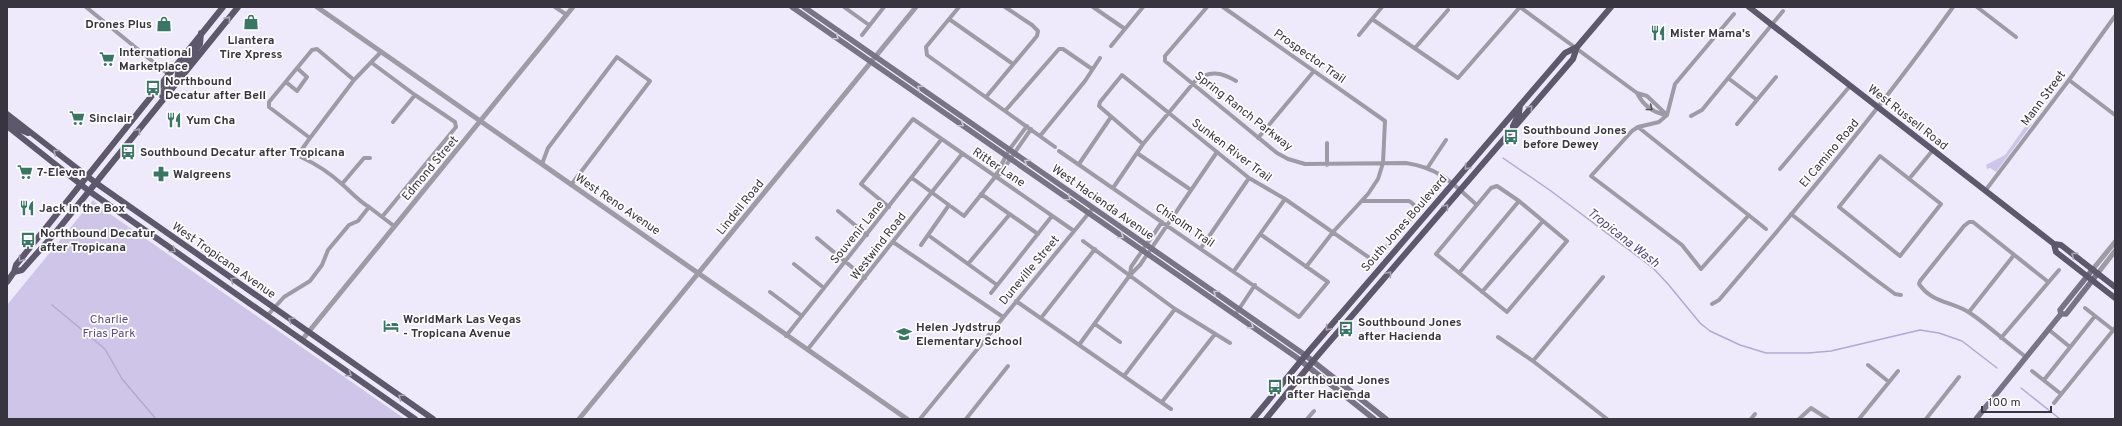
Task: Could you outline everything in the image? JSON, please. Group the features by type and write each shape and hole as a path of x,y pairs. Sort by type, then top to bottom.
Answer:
{"main road":[{"path":"7,282 14,272 16,265 223,7"},
{"path":"14,272 22,270 96,183 238,7"},
{"name":"West Hacienda Avenue","path":"792,7 1235,315 1303,358 1313,361 1386,419"},
{"name":"West Hacienda Avenue","path":"804,7 1239,309 1303,358 1308,367 1374,419"},
{"name":"South Jones Boulevard","path":"1266,419 1313,361 1573,59 1577,47 1611,7"},
{"name":"West Russell Road","path":"1749,7 2054,244 2061,245 2115,287"},
{"path":"818,25 822,19"},
{"path":"177,82 178,73 200,44 202,33"},
{"name":"South Jones Boulevard","path":"1253,419 1303,358 1565,53 1577,47"},
{"path":"153,112 155,103 170,82 168,74"},
{"path":"1510,131 1519,113 1520,105"},
{"name":"West Tropicana Avenue","path":"7,114 86,176 433,419"},
{"path":"7,119 21,130 34,134"},
{"name":"West Tropicana Avenue","path":"7,126 89,191 414,419"},
{"name":"West Russell Road","path":"2054,244 2056,252 2115,298"},
{"path":"213,279 219,270"},
{"path":"1976,419 2061,314 2060,310 2095,271"},
{"path":"363,383 369,374"},
{"path":"1361,409 1366,403"}],"street":[{"path":"86,7 168,74"},
{"name":"West Reno Avenue","path":"317,7 786,336 808,349 907,419"},
{"path":"555,7 567,15"},
{"name":"Edmond Street","path":"302,340 394,226 481,122 573,7"},
{"path":"844,7 870,25"},
{"path":"862,35 884,7"},
{"name":"Lindell Road","path":"579,419 916,7"},
{"path":"959,7 926,47 926,55 1055,147"},
{"path":"986,97 1037,36 1038,31 1032,25 1005,7"},
{"path":"1093,7 1125,29"},
{"path":"1111,46 1144,7"},
{"name":"Spring Ranch Parkway","path":"1207,7 1164,58 1165,61 1258,138 1288,159 1305,164 1406,162 1428,167 1461,189 1477,205"},
{"name":"Prospector Trail","path":"1223,7 1385,121 1383,163"},
{"path":"1359,34 1382,7"},
{"path":"1372,19 1458,78 1520,7 1577,47 1637,93 1642,101 1658,114 1667,115"},
{"name":"El Camino Road","path":"1712,304 1719,300 1879,108 1953,7"},
{"path":"1977,7 2016,37"},
{"path":"1415,48 1448,10"},
{"path":"1691,116 1702,110 1782,11"},
{"path":"1734,14 1675,84 1667,115 1659,122 1638,127 1591,176 1682,246 1701,269 1749,216"},
{"name":"Mann Street","path":"1985,190 2069,80 2115,16"},
{"path":"949,19 1014,64"},
{"path":"1005,111 1059,48 1092,70"},
{"path":"310,138 269,107 269,102 312,50 316,49 354,80"},
{"path":"381,52 354,80 300,152 301,156 320,166 342,184 356,199 394,226"},
{"path":"542,164 548,148 617,57 634,69 650,81 571,185"},
{"path":"1040,136 1085,81 1100,58"},
{"path":"372,63 455,122 456,127 382,217"},
{"path":"286,82 297,91 308,77 297,68"},
{"path":"1258,138 1314,71"},
{"path":"1113,188 1143,144 1192,83 1203,75 1215,73 1227,76 1236,81"},
{"name":"Sunken River Trail","path":"1111,117 1100,108 1099,104 1122,75 1249,178 1284,199 1374,261 1415,213 1414,205 1409,201 1362,201"},
{"path":"1737,124 1776,77"},
{"path":"1728,78 1757,100"},
{"path":"2069,80 2115,115"},
{"path":"1780,170 1850,86"},
{"path":"1637,93 1647,96 1667,115"},
{"path":"393,122 415,95"},
{"path":"1078,164 1111,117 1143,144"},
{"name":"Ritter Lane","path":"889,207 861,184 913,119 1074,231"},
{"path":"912,178 964,216 995,177 996,172 1009,158 1011,151 1027,126"},
{"path":"1638,127 1766,229"},
{"path":"1011,151 1031,129"},
{"name":"Souvenir Lane","path":"786,336 942,140"},
{"path":"1428,167 1446,140"},
{"path":"1326,143 1327,164"},
{"name":"Chisolm Trail","path":"1059,150 1299,317 1328,282 1306,267"},
{"path":"1910,179 1934,150"},
{"path":"1079,345 1130,275 1131,268 1167,225 1217,152"},
{"path":"1137,153 1191,190"},
{"name":"Westwind Road","path":"808,349 962,154"},
{"path":"1880,156 1910,179 1941,204 1900,256 1839,207 1880,156"},
{"path":"342,184 364,158 370,158"},
{"path":"1260,234 1306,267 1333,232 1362,201 1378,180 1383,163"},
{"path":"1200,248 1249,178"},
{"path":"1497,186 1543,221 1567,242 1507,312 1436,256 1437,252 1477,205 1491,188 1497,186"},
{"path":"981,194 1038,234"},
{"path":"1234,271 1284,199"},
{"path":"1459,274 1519,202"},
{"path":"921,245 949,205"},
{"path":"267,316 284,297 310,281 322,265 328,250 349,225 358,221 369,207"},
{"name":"Duneville Street","path":"920,419 1093,208"},
{"path":"838,210 867,235"},
{"path":"968,264 1010,214"},
{"path":"1792,214 1872,277 1895,294 1901,295"},
{"path":"991,293 1052,216"},
{"path":"1482,292 1543,221"},
{"path":"1149,247 1162,222"},
{"path":"2026,357 1968,312 1940,302 1923,290 1919,284 1968,222 1972,222 2047,281"},
{"path":"928,235 997,285"},
{"path":"817,238 865,278"},
{"path":"1084,241 1175,309 1230,343"},
{"path":"893,242 1003,317"},
{"path":"2095,271 2115,242"},
{"path":"1041,318 1095,249"},
{"path":"2095,271 2115,251"},
{"path":"1968,312 2014,255"},
{"path":"794,264 824,288"},
{"path":"2001,338 2047,281 2059,270"},
{"path":"1533,361 1603,277"},
{"path":"1235,315 1255,285"},
{"path":"770,292 802,316"},
{"path":"1016,301 1171,409"},
{"path":"2054,402 2114,329 2086,308"},
{"path":"1124,376 1175,309"},
{"path":"2044,380 2095,316"},
{"path":"1094,324 1120,342"},
{"path":"2048,330 2070,347"},
{"path":"1162,402 1215,334"},
{"path":"1498,337 1533,361 1607,419"},
{"path":"1868,365 1889,382"},
{"path":"966,419 1008,366"},
{"path":"2032,370 2061,394"},
{"path":"1859,419 1898,371"},
{"path":"1926,419 1959,377"},
{"path":"1799,419 1810,408 1828,419"},
{"path":"1307,419 1314,411"},
{"path":"1751,419 1755,414"}],"green space":[{"path":"2027,124 2032,124 1996,172 1990,168 1987,169 1986,165 2005,155"},
{"name":"Charlie Frias Park","path":"93,200 103,209 405,419 7,419 7,305"}],"waterway":[{"name":"Tropicana Wash","path":"1503,158 1551,191 1653,268 1700,323 1710,331 1740,345 1766,353 1808,353 1831,351 1920,330 1939,333 1962,341 1997,368"},
{"path":"52,305 105,349 122,379 156,419"},
{"name":"Tropicana Wash","path":"2021,388 2060,419"}],"place":[{"name":"Llantera Tire Xpress","path":"251,22"},
{"name":"Drones Plus","path":"164,24"},
{"name":"Mister Mama's","path":"1658,33"},
{"name":"International Marketplace","path":"107,59"},
{"name":"Northbound Decatur after Bell","path":"153,88"},
{"name":"Sinclair","path":"77,118"},
{"name":"Yum Cha","path":"174,120"},
{"name":"Southbound Jones before Dewey","path":"1511,137"},
{"name":"Southbound Decatur after Tropicana","path":"128,152"},
{"name":"7-Eleven","path":"25,172"},
{"name":"Walgreens","path":"161,174"},
{"name":"Jack in the Box","path":"27,208"},
{"name":"Northbound Decatur after Tropicana","path":"28,240"},
{"name":"WorldMark Las Vegas - Tropicana Avenue","path":"391,326"},
{"name":"Southbound Jones after Hacienda","path":"1346,329"},
{"name":"Helen Jydstrup Elementary School","path":"904,334"},
{"name":"Northbound Jones after Hacienda","path":"1275,387"}]}
